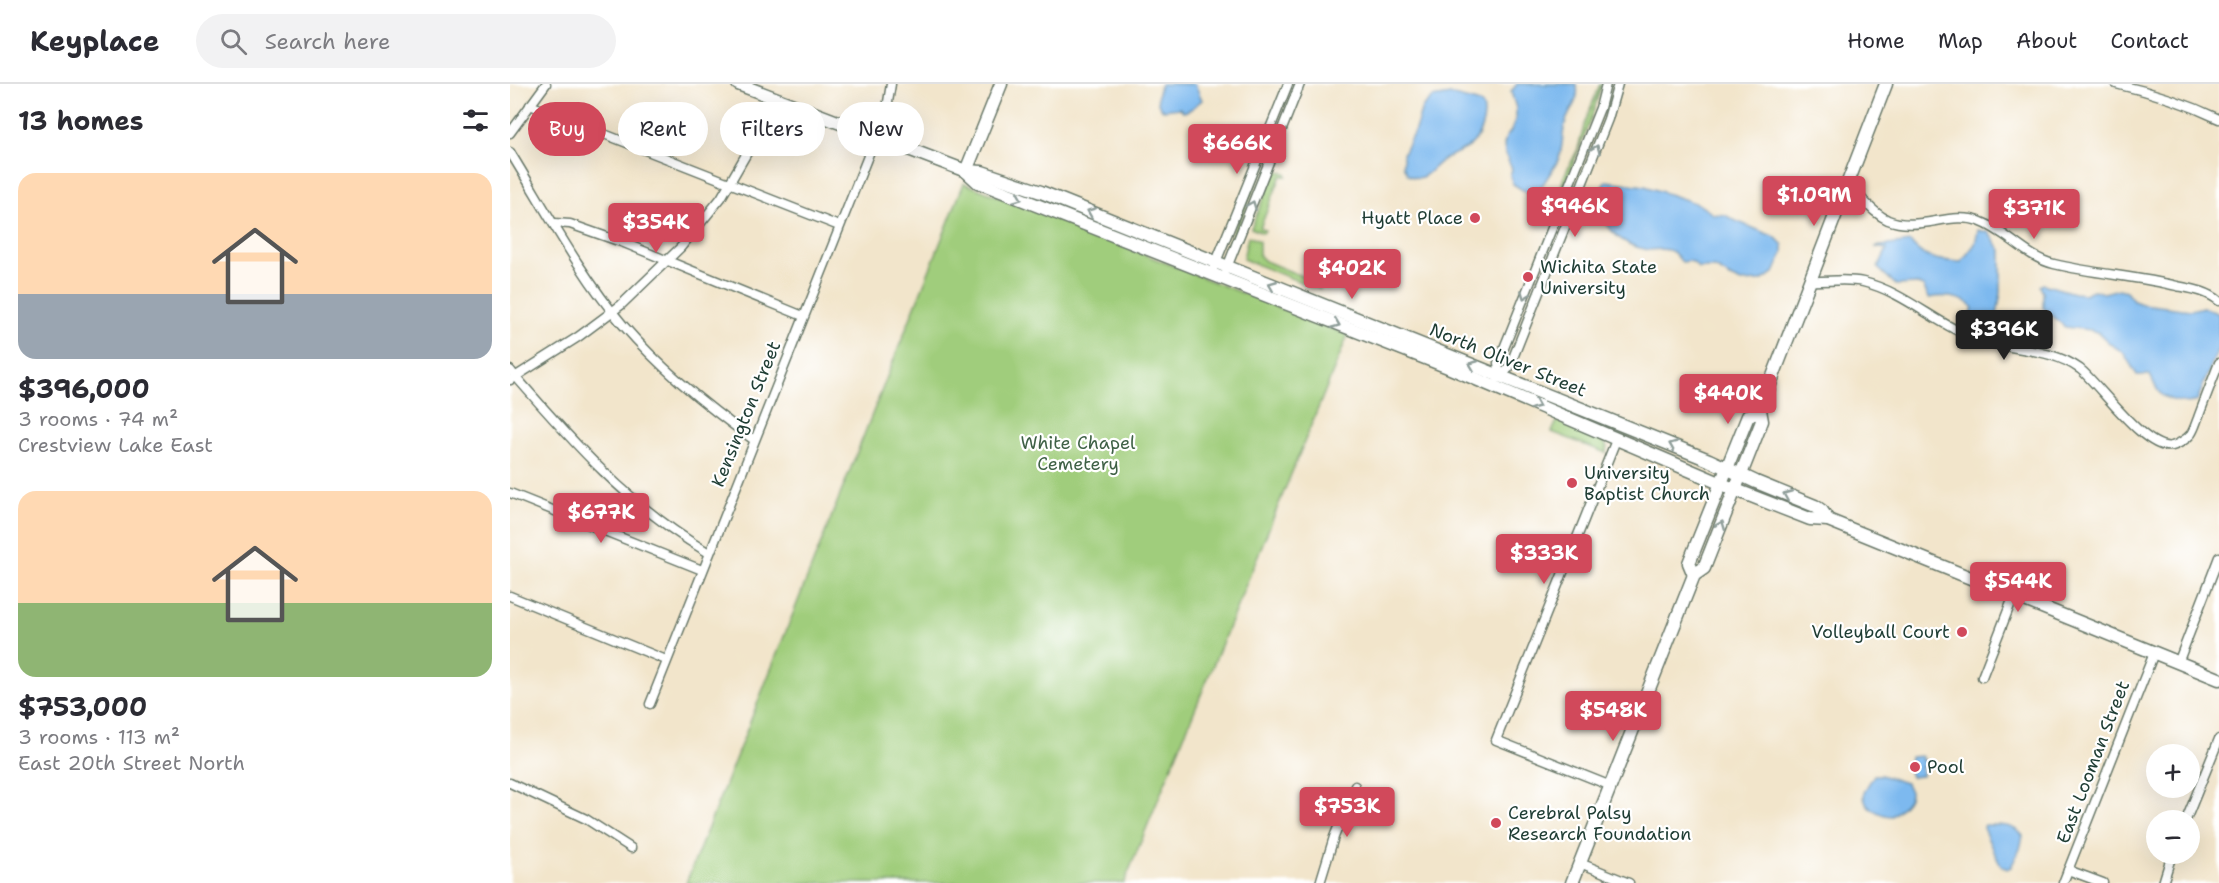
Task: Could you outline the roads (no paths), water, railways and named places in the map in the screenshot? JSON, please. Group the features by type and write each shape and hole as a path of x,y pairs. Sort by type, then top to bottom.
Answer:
{"main road":[{"name":"North Oliver Street","path":"738,84 837,122"},
{"path":"966,171 1001,84"},
{"path":"1572,883 1694,575 1704,568 1736,490 1762,421 1760,410 1886,84"},
{"name":"North Oliver Street","path":"924,155 966,171 982,172 1041,192 1500,376 1815,506 1828,520"},
{"name":"North Oliver Street","path":"966,171 978,182 1448,367 1736,490 1810,519 1828,520 2219,679"},
{"path":"1694,575 1689,563 1727,468 1748,416 1760,410"}],"street":[{"path":"533,102 546,84"},
{"name":"Kensington Street","path":"887,102 891,84"},
{"path":"1222,265 1287,84"},
{"path":"1217,277 1300,84"},
{"path":"1500,376 1498,363 1599,108 1606,84"},
{"path":"1495,388 1500,376 1509,368 1608,119 1618,84"},
{"path":"2116,84 2151,92 2193,106 2219,118"},
{"path":"709,553 664,524 619,487 575,445 512,375 578,337 613,311 667,261 721,198 751,146 773,98"},
{"path":"510,133 528,109"},
{"path":"606,134 839,226"},
{"path":"510,152 587,275 622,324 683,387 754,440"},
{"name":"Kensington Street","path":"650,704 839,226 870,156"},
{"path":"1846,185 1855,191 1874,212 1891,221 1909,224 1958,219 1976,220 1994,227 2036,257 2053,264 2203,291 2219,302"},
{"path":"554,223 570,224 803,316"},
{"path":"1809,281 1840,279 1866,283 1923,310 1974,339 2003,347 2051,355 2068,361 2082,371 2138,430 2168,447 2175,446 2191,434 2219,363"},
{"path":"1611,786 1497,740 1617,440"},
{"path":"510,493 702,570"},
{"path":"2178,663 2219,557"},
{"path":"1982,677 2014,595"},
{"path":"510,596 666,660"},
{"name":"East Looman Street","path":"2063,883 2154,653"},
{"path":"2190,810 2219,739"},
{"path":"510,783 586,819 631,848"},
{"path":"1320,883 1334,837 1354,786"},
{"path":"1580,862 1629,883"},
{"path":"2163,883 2169,864"},
{"path":"2068,870 2103,883"}],"water":[{"path":"1161,84 1195,84 1202,100 1184,112 1180,108 1163,110 1158,98"},
{"path":"1517,84 1576,84 1577,89 1576,100 1565,124 1559,158 1536,194 1529,194 1513,184 1510,176 1512,169 1505,154 1506,137 1516,118 1516,108 1511,92"},
{"path":"1450,95 1482,105 1484,116 1479,134 1472,144 1443,160 1424,176 1419,178 1408,175 1403,166 1403,154 1415,130 1422,108 1432,98"},
{"path":"1606,181 1645,186 1698,204 1713,214 1725,215 1775,237 1783,245 1783,253 1774,273 1761,281 1741,282 1715,268 1698,268 1692,262 1682,262 1670,251 1649,250 1628,244 1607,225 1599,207 1596,196"},
{"path":"1978,230 1988,232 2001,250 2001,293 1997,315 1990,324 1978,325 1971,314 1973,307 1968,303 1947,297 1929,298 1923,286 1896,285 1878,268 1887,249 1875,247 1910,242 1927,256 1939,260 1961,262 1975,244"},
{"path":"2043,284 2084,294 2093,290 2104,293 2119,289 2126,291 2134,301 2142,304 2191,310 2203,307 2219,314 2219,346 2197,401 2180,402 2163,396 2150,375 2137,375 2123,352 2099,333 2065,327 2043,308 2043,293 2040,286"},
{"name":"Pool","path":"1922,756 1922,761 1927,761 1927,765 1922,766 1922,776 1911,777 1908,768 1910,757"},
{"path":"1874,775 1906,783 1910,792 1901,809 1892,816 1878,812 1869,806 1864,798 1866,788"},
{"path":"1985,825 2011,827 2023,836 2020,849 2011,867 2007,869 2001,865 1983,828"}],"place":[{"name":"Hyatt Place","path":"1475,218"},
{"name":"Wichita State University","path":"1528,277"},
{"name":"University Baptist Church","path":"1572,483"},
{"name":"Volleyball Court","path":"1962,632"},
{"name":"Pool","path":"1915,767"},
{"name":"Cerebral Palsy Research Foundation","path":"1496,823"}],"park label":[{"name":"White Chapel Cemetery","path":"1078,454"}]}
